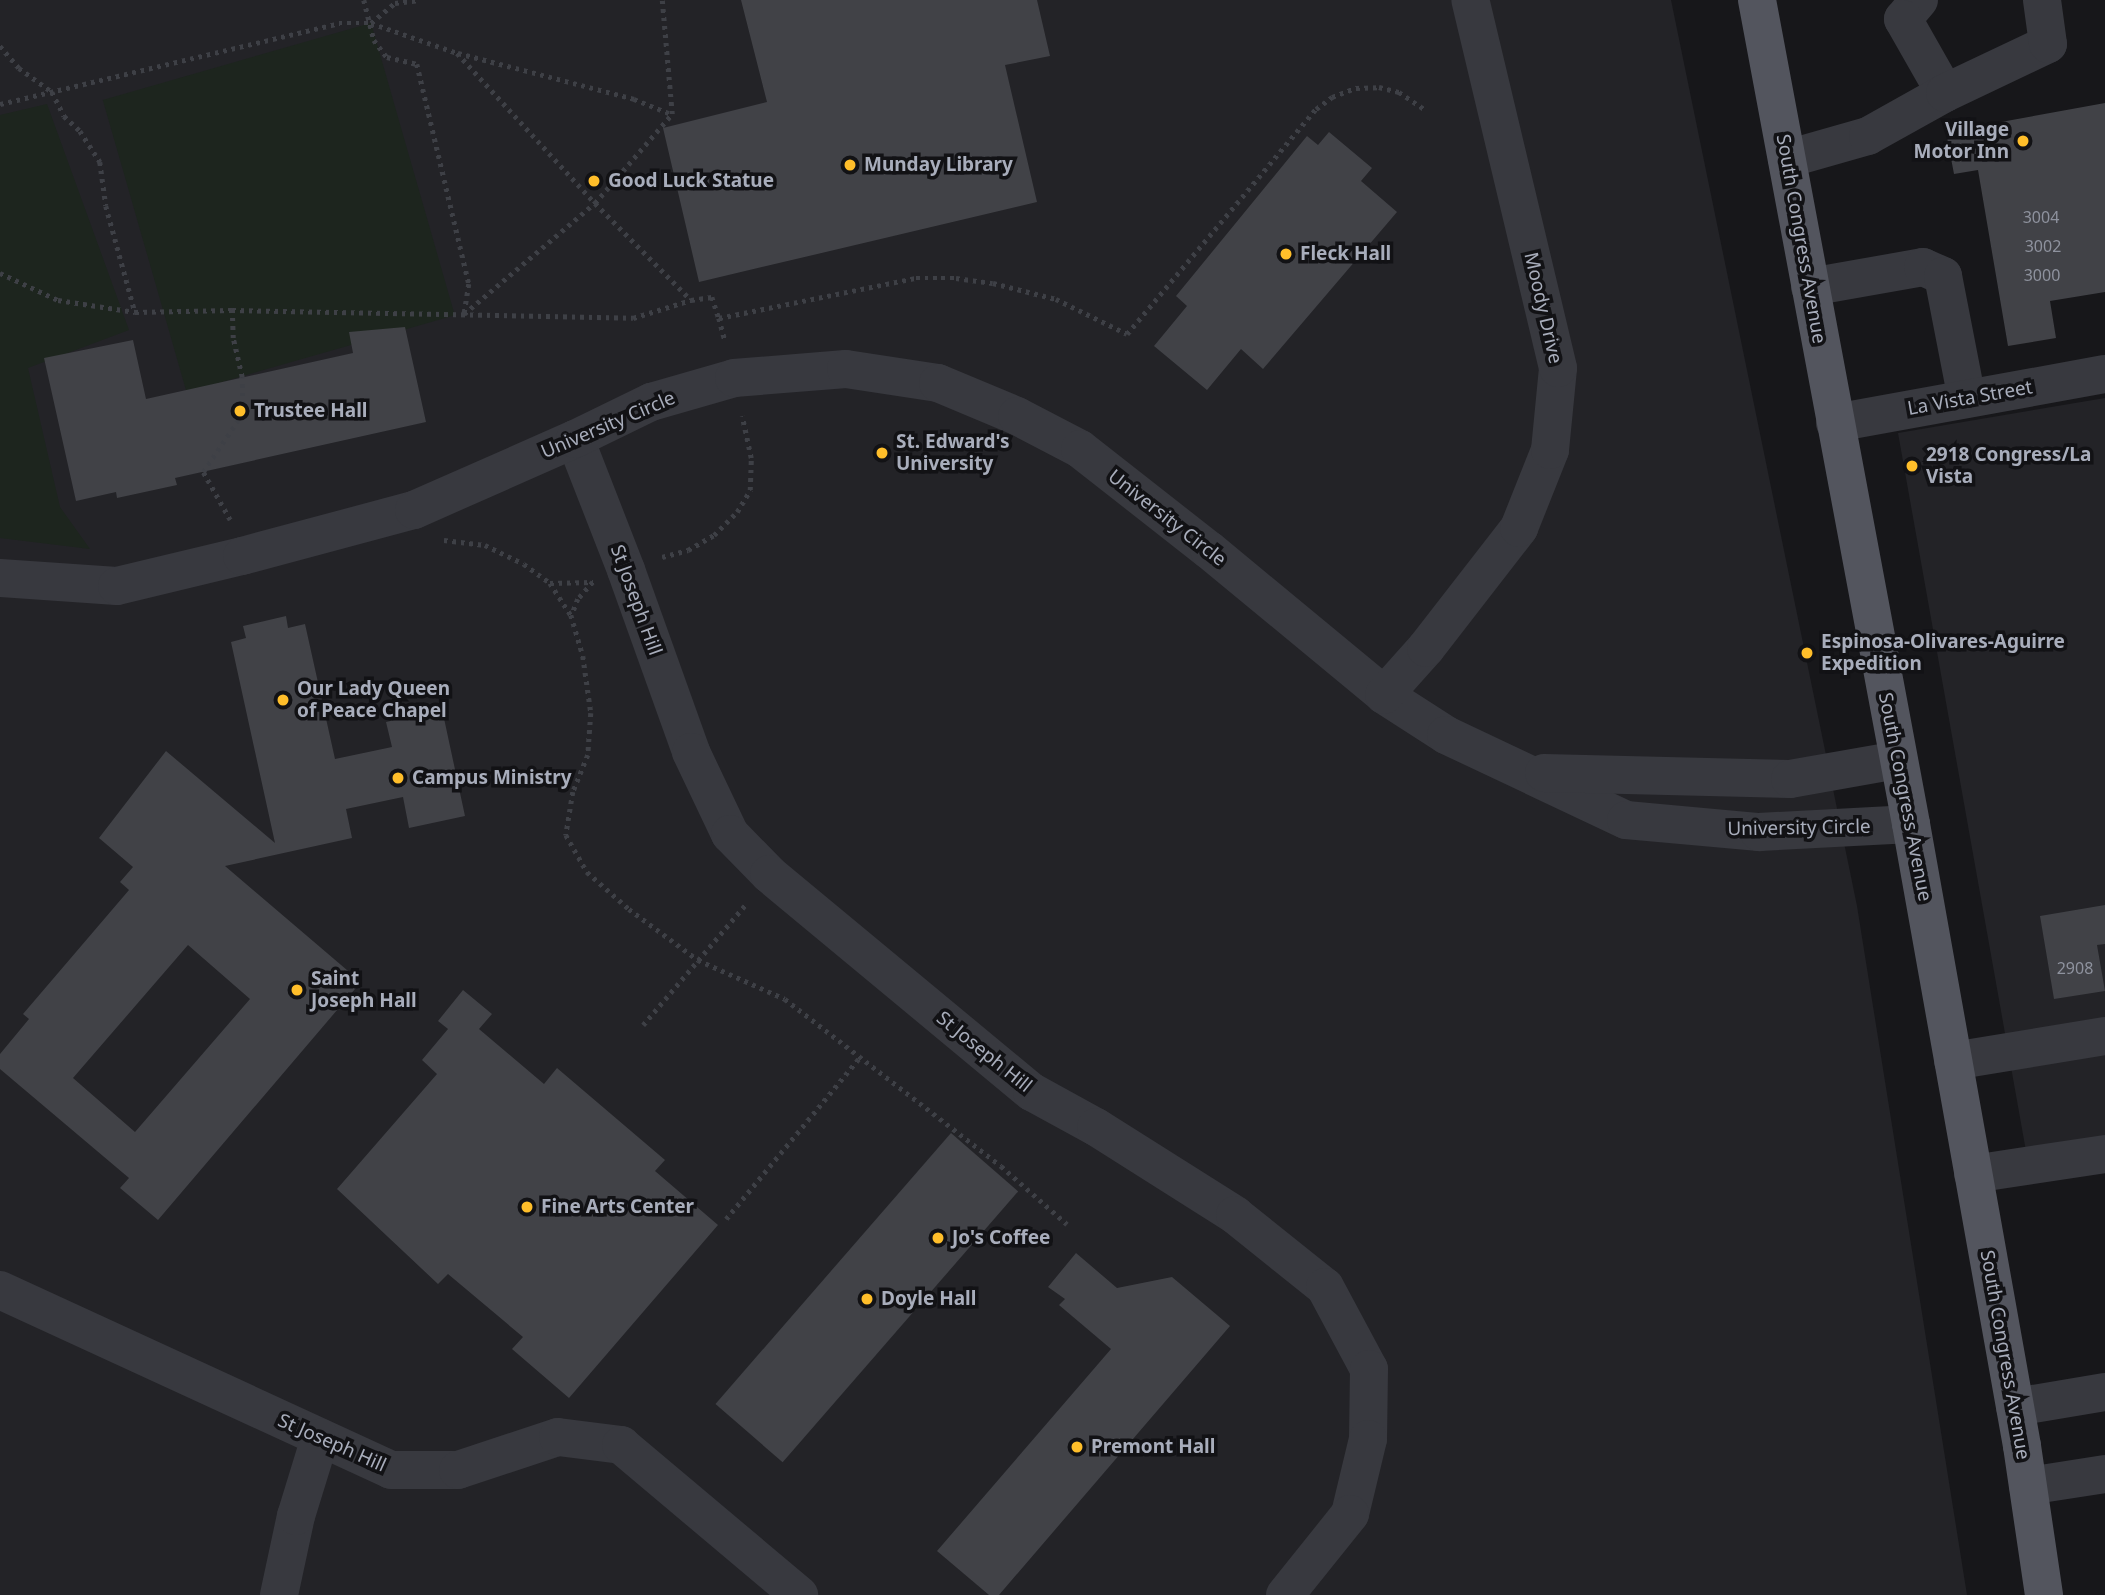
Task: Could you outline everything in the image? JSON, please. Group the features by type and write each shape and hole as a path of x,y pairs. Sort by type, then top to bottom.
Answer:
{"main road":[{"name":"South Congress Avenue","path":"1757,0 1911,824 2015,1407 2044,1595"}],"street":[{"name":"Moody Drive","path":"1384,695 1426,648 1519,527 1550,450 1558,368 1470,0"},
{"path":"1920,0 1903,19 1945,93"},
{"path":"1787,159 1868,136 1945,93 2048,44 2042,0"},
{"path":"1810,287 1923,267 1943,276 1967,399"},
{"name":"University Circle","path":"0,578 117,586 414,510 575,439 651,402 734,378 846,369 939,383 1017,415 1080,449 1209,550 1384,695 1446,735 1626,820 1678,827 1759,832 1911,824"},
{"name":"La Vista Street","path":"1835,423 2105,374"},
{"name":"St Joseph Hill","path":"575,439 691,752 730,834 769,874 1032,1092 1097,1127 1236,1215 1325,1287 1369,1369 1368,1439 1350,1514 1285,1595"},
{"name":"University Circle","path":"1531,773 1790,779 1898,760"},
{"path":"1953,1061 2105,1036"},
{"path":"1973,1174 2105,1154"},
{"name":"St Joseph Hill","path":"0,1290 391,1470 458,1470 558,1437 621,1445 799,1595"},
{"path":"2015,1407 2105,1392"},
{"path":"279,1595 296,1516 320,1438"},
{"path":"2028,1486 2105,1474"}],"path":[{"path":"364,0 374,40 387,57 417,64 469,284 463,315"},
{"path":"371,23 395,3 420,0"},
{"path":"463,315 594,203 672,114 662,0"},
{"path":"0,104 339,23 371,23 457,53 634,99 672,114"},
{"path":"0,46 19,68 52,92 64,116 80,131 100,162 106,206 135,312"},
{"path":"457,53 594,203 691,300"},
{"path":"0,273 58,300 135,312 232,310 634,318 691,300 712,297 719,318 916,278 956,278 993,283 1056,299 1127,334 1315,109 1332,97 1356,88 1379,86 1399,92 1424,109"},
{"path":"231,523 203,471 243,413 242,377 233,338 232,310"},
{"path":"654,560 688,550 714,535 737,512 750,490 751,458 742,412"},
{"path":"438,540 485,545 524,564 551,583 571,615 583,656 591,713 588,755 573,792 566,835 587,872 629,909 698,960 785,999 1001,1166 1068,1224"},
{"path":"551,583 593,582 579,599 571,615"},
{"path":"643,1025 747,903"},
{"path":"726,1219 861,1056"}],"shaded area":[{"name":"St. Edward's University","path":"0,0 1671,0 1857,906 1967,1595 0,1595"},
{"path":"371,23 455,315 187,392 103,100"},
{"path":"47,104 129,330 28,368 60,507 90,549 0,538 0,115"},
{"path":"2105,398 2105,1154 2029,1168 1898,433"}],"building":[{"name":"Munday Library","path":"741,0 1037,0 1050,56 1005,65 1037,202 699,282 663,128 767,102"},
{"path":"2105,103 2105,292 2050,301 2056,338 2008,346 1978,170 1954,174 1946,132"},
{"name":"Fleck Hall","path":"1329,132 1372,168 1361,181 1397,212 1263,369 1241,349 1207,390 1154,346 1187,306 1176,296 1307,136 1318,145"},
{"name":"Trustee Hall","path":"405,327 426,422 175,478 177,485 117,498 116,492 76,501 44,358 133,340 146,399 353,353 349,332"},
{"name":"Saint Joseph Hall","path":"286,616 288,628 305,624 335,759 392,747 386,722 442,709 465,816 409,828 403,797 346,809 352,838 225,866 361,982 158,1220 120,1188 129,1178 0,1069 0,1054 29,1019 23,1014 129,890 120,882 133,867 99,838 166,751 275,843 231,642 246,638 243,626","holes":["188,945 250,999 135,1132 73,1078"]},
{"path":"2105,905 2105,944 2097,945 2105,991 2054,999 2040,916"},
{"name":"Fine Arts Center","path":"463,990 492,1014 479,1029 544,1084 557,1068 665,1160 655,1171 718,1225 569,1398 512,1349 523,1337 448,1274 438,1284 337,1189 437,1074 422,1060 448,1029 438,1021"},
{"name":"Doyle Hall","path":"951,1133 1018,1191 783,1462 715,1404"},
{"name":"Premont Hall","path":"1076,1253 1117,1288 1172,1277 1230,1326 999,1595 989,1595 937,1551 1111,1349 1059,1305 1065,1299 1048,1287"}],"place":[{"name":"Village Motor Inn","path":"2023,141"},
{"name":"Munday Library","path":"850,165"},
{"name":"Good Luck Statue","path":"594,181"},
{"name":"Fleck Hall","path":"1286,254"},
{"name":"Trustee Hall","path":"240,411"},
{"name":"St. Edward's University","path":"882,453"},
{"name":"2918 Congress/La Vista","path":"1912,466"},
{"name":"Espinosa-Olivares-Aguirre Expedition","path":"1807,653"},
{"name":"Our Lady Queen of Peace Chapel","path":"283,700"},
{"name":"Campus Ministry","path":"398,778"},
{"name":"Saint Joseph Hall","path":"297,990"},
{"name":"Fine Arts Center","path":"527,1207"},
{"name":"Jo's Coffee","path":"938,1238"},
{"name":"Doyle Hall","path":"867,1299"},
{"name":"Premont Hall","path":"1077,1447"}]}
